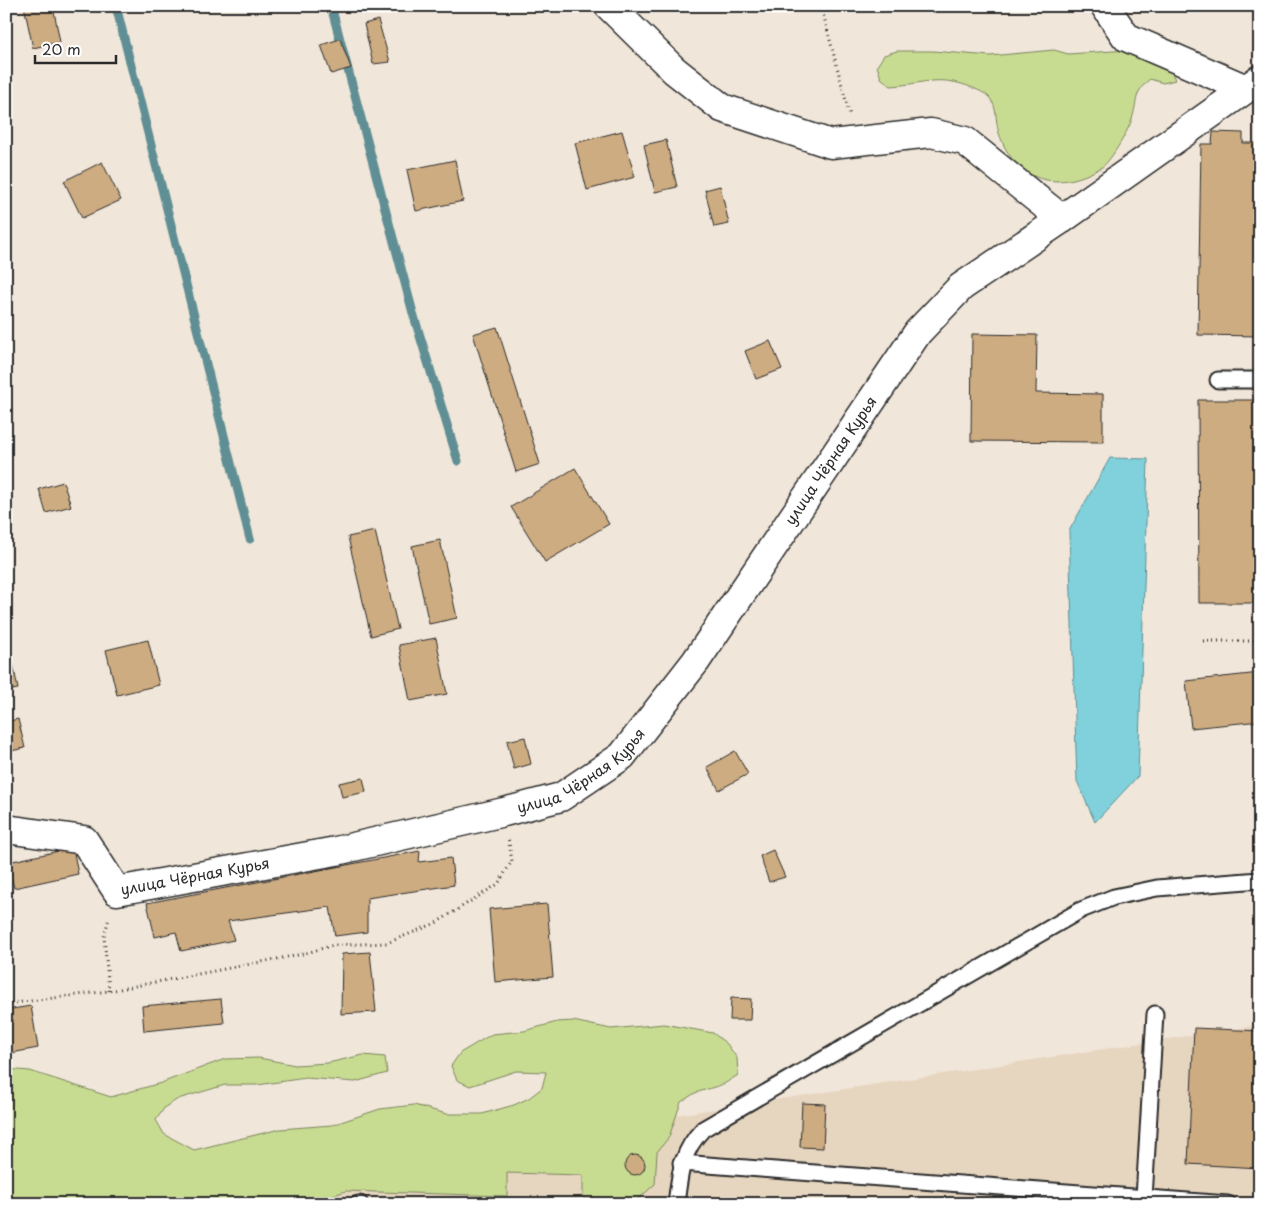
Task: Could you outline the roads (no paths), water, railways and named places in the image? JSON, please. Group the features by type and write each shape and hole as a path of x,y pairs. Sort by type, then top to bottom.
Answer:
{"street":[{"path":"609,6 674,70 722,108 831,144 932,133 964,141 1062,219"},
{"path":"1105,6 1126,37 1252,84"},
{"name":"улица Чёрная Курья","path":"6,829 84,840 117,891 336,851 561,797 622,756 696,661 918,332 961,287 1062,219 1252,84"}],"lane":[{"path":"1218,380 1260,380"},
{"path":"676,1204 681,1163 694,1138 703,1129 1081,910 1114,896 1157,888 1260,880"},
{"path":"1144,1198 1155,1014"},
{"path":"681,1163 1228,1204"}],"water":[{"path":"1110,458 1148,459 1138,776 1095,822 1077,781 1069,531"}],"waterway":[{"path":"116,6 250,539"},
{"path":"331,6 413,313 458,461"}]}
